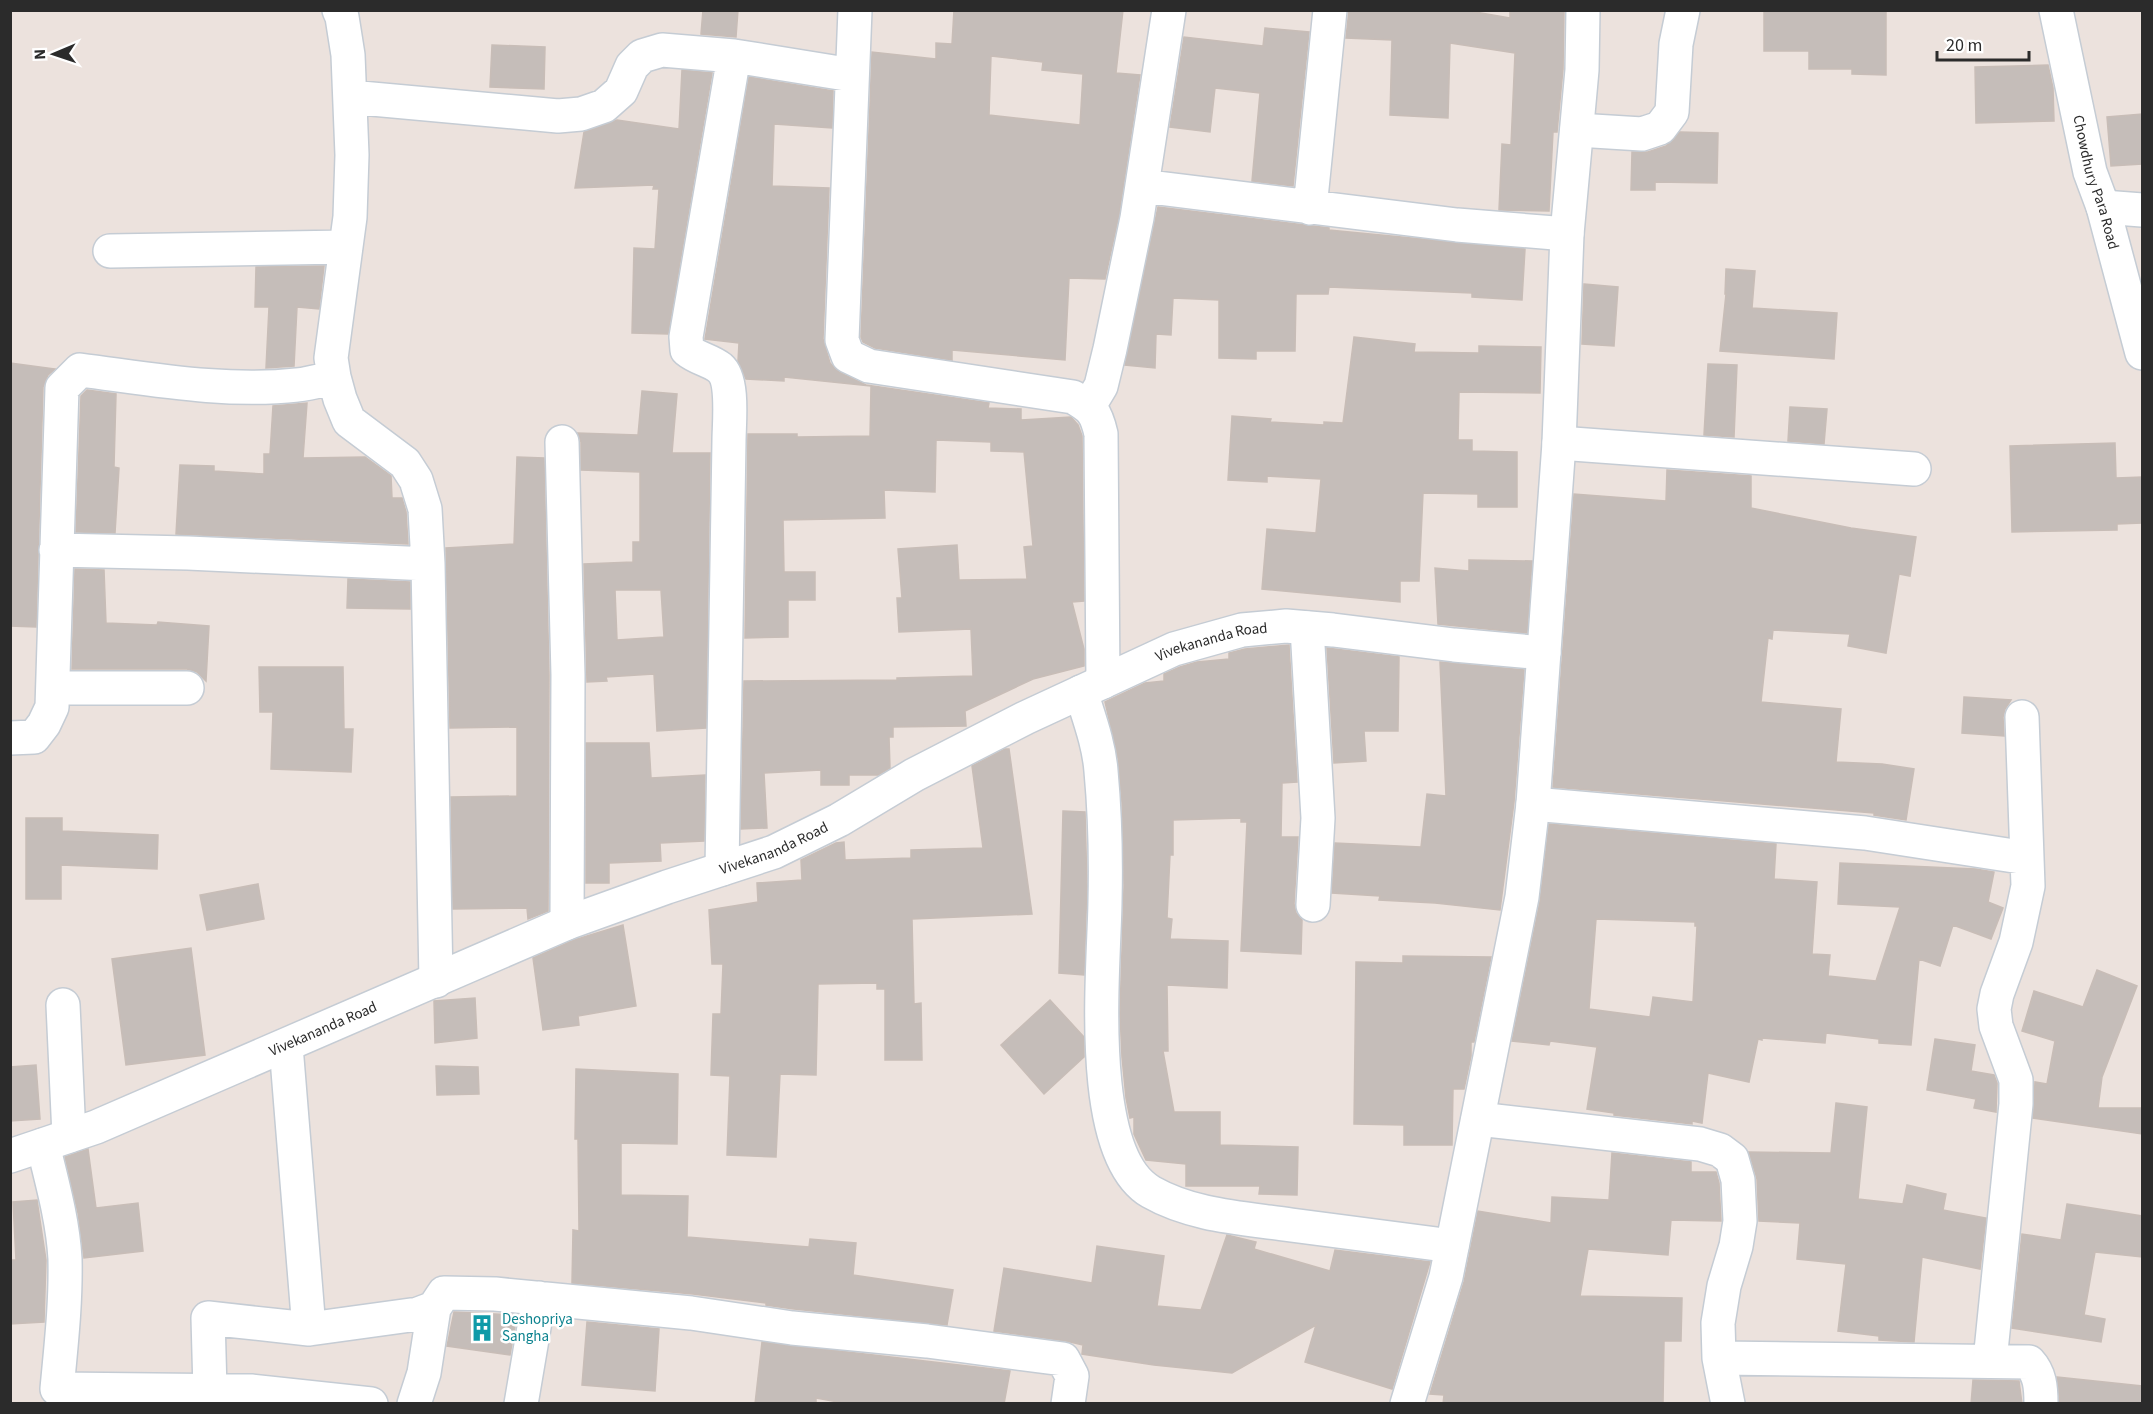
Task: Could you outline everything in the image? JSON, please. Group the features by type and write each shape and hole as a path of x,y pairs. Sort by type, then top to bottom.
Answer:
{"street":[{"path":"339,10 348,55 352,155 351,207 331,358 339,399 349,421 405,463 416,480 425,509 436,981"},
{"path":"855,10 842,339 848,356 869,366 1073,397 1089,406 1097,417 1101,434 1092,687 1095,736 1101,769 1106,900 1101,1013 1108,1116 1121,1155 1132,1177 1149,1191 1177,1205 1215,1215 1452,1246"},
{"path":"1089,406 1101,386 1142,186 1170,10"},
{"path":"1310,208 1330,10"},
{"path":"1407,1404 1446,1277 1522,897 1533,804 1559,443 1567,234 1582,70 1583,10"},
{"path":"1577,130 1642,134 1659,128 1672,112 1676,44 1683,10"},
{"name":"Chowdhury Para Road","path":"2056,10 2090,172 2103,207 2142,353"},
{"path":"350,97 558,116 581,114 604,106 621,91 632,66 642,56 662,50 734,56 852,75"},
{"path":"722,869 729,465 728,386 726,376 720,368 696,358 687,350 686,338 734,56"},
{"path":"1142,186 1457,225 1567,234"},
{"path":"2103,207 2142,210"},
{"path":"110,251 346,247"},
{"path":"10,738 34,737 44,724 52,707 62,388 80,370 204,385 268,387 300,385 334,377"},
{"path":"562,442 567,675 567,923"},
{"path":"1559,443 1914,469"},
{"path":"56,550 188,553 428,564"},
{"name":"Vivekananda Road","path":"10,1156 96,1127 567,923 667,886 774,852 839,820 915,775 1025,718 1174,649 1242,630 1286,626 1544,653"},
{"path":"1307,628 1318,818 1313,905"},
{"path":"52,688 187,688"},
{"path":"1990,1361 2016,1104 2016,1080 1996,1026 1994,1009 2023,915 2028,886 2022,717"},
{"path":"1533,804 1865,833 2027,858"},
{"path":"63,1005 56,1141 59,1211 65,1258 64,1323 57,1389 210,1389 251,1391 371,1404"},
{"path":"286,1046 309,1329"},
{"path":"1478,1119 1700,1144 1720,1150 1732,1159 1738,1180 1740,1221 1736,1246 1724,1286 1718,1323 1719,1358 1728,1404"},
{"path":"414,1404 424,1373 434,1308 444,1293 495,1294 691,1313 792,1328 927,1341 1063,1359 1072,1376 1068,1404"},
{"path":"520,1404 539,1299"},
{"path":"210,1389 208,1318 309,1329 418,1314 434,1308"},
{"path":"1719,1358 2029,1362 2037,1371 2042,1390 2041,1404"}],"building":[{"path":"703,10 738,10 736,37 701,34"},
{"path":"954,10 1123,10 1116,73 1140,75 1119,215 1105,279 1069,278 1065,360 952,350 952,360 875,348 863,342 861,337 872,52 936,59 936,43 952,44","holes":["991,56 1043,62 1042,70 1083,74 1080,125 989,115"]},
{"path":"1349,10 1464,10 1510,18 1510,10 1564,10 1563,69 1557,132 1553,132 1549,211 1499,210 1502,144 1511,145 1515,53 1450,43 1448,118 1390,115 1392,40 1346,38"},
{"path":"1764,10 1886,10 1886,75 1852,74 1852,69 1809,69 1809,51 1764,51"},
{"path":"1265,28 1309,32 1293,186 1252,181 1260,93 1215,88 1210,132 1170,127 1184,37 1263,46"},
{"path":"492,45 545,47 544,89 490,87"},
{"path":"2048,65 2053,88 2054,121 1976,123 1975,67"},
{"path":"682,70 712,73 668,334 632,333 634,248 655,249 659,189 653,189 654,185 575,188 584,132 617,120 679,129"},
{"path":"749,77 833,91 832,128 774,124 772,186 829,188 823,339 830,363 839,372 866,385 989,403 988,408 1021,409 1021,420 1071,417 1078,425 1082,436 1084,601 1072,602 1084,649 1084,666 1033,679 965,711 966,726 893,727 893,737 889,737 890,768 878,775 849,775 849,785 821,785 821,770 764,773 767,828 741,829 744,681 897,680 897,678 973,676 971,629 899,632 897,598 902,598 898,549 957,545 959,580 1027,579 1024,547 1033,546 1024,452 991,451 991,442 936,440 935,492 884,490 885,518 783,520 784,572 815,572 815,600 788,600 788,637 745,638 748,434 797,434 797,437 870,436 871,386 784,377 784,381 746,379 738,361 739,343 705,339"},
{"path":"2142,114 2142,164 2111,166 2107,117"},
{"path":"1680,132 1718,133 1717,183 1655,182 1655,190 1631,190 1632,152 1648,152 1666,146"},
{"path":"1158,207 1329,228 1329,230 1525,249 1522,300 1472,297 1472,293 1329,287 1328,294 1296,294 1295,351 1256,351 1256,359 1219,358 1219,300 1173,298 1171,335 1156,334 1155,368 1125,365"},
{"path":"324,266 319,309 297,307 294,366 266,368 269,307 255,307 256,267"},
{"path":"1726,269 1755,271 1752,308 1837,313 1834,359 1720,351 1726,294"},
{"path":"1584,284 1618,287 1614,346 1582,344"},
{"path":"1354,337 1415,344 1414,352 1479,353 1479,346 1541,347 1540,393 1459,392 1458,440 1472,440 1472,451 1517,452 1517,507 1478,507 1478,494 1423,493 1419,581 1400,581 1400,602 1262,589 1267,529 1316,533 1321,479 1267,476 1267,482 1228,480 1232,416 1271,419 1270,422 1324,425 1324,422 1343,423"},
{"path":"10,363 55,369 48,375 43,387 36,627 10,626"},
{"path":"1708,364 1737,365 1734,437 1704,435"},
{"path":"87,390 116,394 114,467 119,468 115,533 76,532 81,396"},
{"path":"642,391 677,394 672,453 710,453 706,728 657,731 654,674 606,677 607,681 587,682 584,564 633,562 633,542 640,542 640,472 581,470 581,442 578,433 638,435","holes":["615,590 661,590 664,637 617,640"]},
{"path":"307,403 303,458 365,457 391,476 392,498 402,498 406,512 408,544 176,534 180,465 214,466 214,471 264,474 264,454 270,454 273,406"},
{"path":"1790,407 1827,409 1824,444 1788,441"},
{"path":"2115,443 2116,478 2142,477 2142,523 2117,524 2117,530 2012,532 2010,446"},
{"path":"517,457 544,458 549,675 548,911 528,919 527,908 453,909 451,797 517,796 517,727 450,728 446,548 514,544"},
{"path":"1667,470 1751,476 1751,508 1851,528 1916,537 1910,576 1899,574 1886,653 1848,646 1850,634 1773,630 1772,639 1768,638 1761,702 1841,709 1836,762 1882,764 1914,769 1906,820 1874,815 1874,813 1553,787 1574,494 1666,501"},
{"path":"1469,560 1532,561 1527,633 1438,624 1435,568 1469,571"},
{"path":"75,569 104,570 106,623 157,625 158,622 209,626 206,681 197,672 187,669 72,669"},
{"path":"348,579 410,582 410,609 347,608"},
{"path":"1289,645 1297,782 1282,783 1281,837 1298,837 1294,904 1296,913 1302,920 1301,954 1241,951 1247,822 1241,822 1241,818 1173,820 1173,855 1170,855 1167,918 1172,919 1170,939 1228,941 1227,988 1167,985 1168,1051 1163,1051 1174,1112 1220,1112 1220,1145 1298,1147 1297,1195 1259,1194 1260,1186 1186,1186 1186,1164 1146,1160 1134,1134 1134,1117 1130,1118 1126,1098 1120,1013 1124,886 1122,803 1118,758 1105,702 1145,683 1164,681 1164,674 1180,667 1197,662 1229,659 1229,653 1245,649"},
{"path":"1327,648 1399,657 1398,731 1364,731 1366,761 1334,763"},
{"path":"1440,662 1524,670 1514,802 1500,910 1379,900 1380,896 1332,893 1335,843 1421,847 1427,794 1446,796"},
{"path":"259,667 343,667 344,729 353,729 351,772 271,769 273,712 260,712"},
{"path":"1964,697 2011,700 2003,717 2004,736 1962,733"},
{"path":"586,743 649,743 651,778 705,775 704,841 660,843 661,861 609,863 609,883 586,883"},
{"path":"1009,749 1032,914 912,919 914,1004 921,1003 922,1060 885,1060 885,989 877,989 877,983 818,984 816,1075 780,1074 776,1157 727,1155 730,1076 711,1075 713,1014 721,1014 723,964 712,964 709,910 758,902 757,883 802,880 801,860 836,843 844,842 845,860 911,858 911,850 983,848 972,766"},
{"path":"1063,811 1085,812 1087,886 1084,975 1059,973"},
{"path":"26,818 62,818 62,831 158,835 157,869 61,865 61,899 26,899"},
{"path":"1549,824 1776,844 1774,879 1817,882 1812,954 1830,955 1828,976 1876,981 1900,907 1838,904 1840,863 1976,869 1994,872 1988,902 2003,908 1991,939 1953,925 1940,966 1919,959 1911,1045 1879,1043 1879,1039 1826,1033 1825,1043 1758,1039 1749,1082 1708,1073 1702,1123 1692,1121 1692,1124 1614,1115 1614,1113 1587,1109 1597,1047 1550,1041 1549,1045 1512,1041 1540,901","holes":["1596,919 1695,922 1697,926 1693,1002 1653,997 1650,1017 1589,1009"]},
{"path":"258,884 264,919 207,930 200,895"},
{"path":"623,925 636,1006 578,1016 579,1025 543,1030 533,958 574,940"},
{"path":"191,948 205,1055 126,1065 112,959"},
{"path":"1403,956 1491,957 1474,1042 1471,1042 1471,1056 1464,1089 1453,1089 1452,1145 1404,1145 1404,1125 1354,1124 1356,962 1403,963"},
{"path":"2097,970 2137,986 2102,1077 2098,1108 2142,1108 2142,1134 2033,1118 2035,1082 2047,1084 2055,1041 2022,1031 2034,991 2083,1007"},
{"path":"475,998 477,1038 435,1043 434,1001"},
{"path":"1050,1000 1084,1037 1084,1057 1044,1094 1001,1045"},
{"path":"1935,1039 1975,1045 1971,1071 1994,1075 1997,1083 1996,1112 1974,1108 1976,1099 1927,1090"},
{"path":"36,1065 40,1119 10,1121 10,1067"},
{"path":"436,1066 478,1067 479,1094 437,1095"},
{"path":"576,1069 678,1074 677,1144 621,1143 621,1195 688,1196 687,1237 809,1247 810,1239 856,1243 853,1275 953,1290 947,1325 794,1309 766,1305 766,1303 693,1294 572,1283 573,1230 579,1231 578,1139 575,1139"},
{"path":"1836,1103 1867,1107 1858,1199 1903,1204 1907,1185 1946,1194 1943,1210 1986,1218 1980,1269 1922,1257 1914,1342 1879,1340 1879,1336 1838,1331 1846,1264 1797,1259 1800,1223 1759,1221 1757,1179 1749,1152 1831,1153"},
{"path":"88,1149 96,1208 138,1203 143,1251 84,1258 78,1213 65,1157"},
{"path":"1612,1153 1691,1162 1691,1172 1716,1172 1719,1183 1721,1221 1671,1220 1668,1255 1588,1249 1580,1296 1682,1298 1681,1341 1664,1341 1663,1404 1443,1404 1444,1395 1430,1394 1464,1282 1478,1211 1551,1223 1552,1197 1609,1200"},
{"path":"37,1200 46,1260 44,1322 10,1324 10,1260 16,1260 13,1202"},
{"path":"2067,1204 2142,1216 2142,1257 2095,1252 2084,1315 2105,1319 2101,1342 2012,1328 2022,1234 2061,1240"},
{"path":"1227,1235 1256,1242 1254,1249 1330,1271 1335,1250 1430,1262 1392,1389 1305,1362 1316,1325 1232,1373 1154,1365 1082,1354 1083,1345 994,1331 1004,1268 1092,1283 1097,1246 1164,1256 1157,1306 1201,1310"},
{"name":"Deshopriya Sangha","path":"454,1312 517,1315 510,1355 447,1346"},
{"path":"587,1322 659,1329 655,1391 582,1385"},
{"path":"762,1342 1010,1371 1004,1404 849,1404 816,1398 816,1404 755,1404"},
{"path":"2057,1377 2142,1386 2142,1404 2060,1404"},
{"path":"1973,1380 2019,1381 2022,1404 1971,1404"}],"place":[{"name":"Deshopriya Sangha","path":"482,1328"}]}
